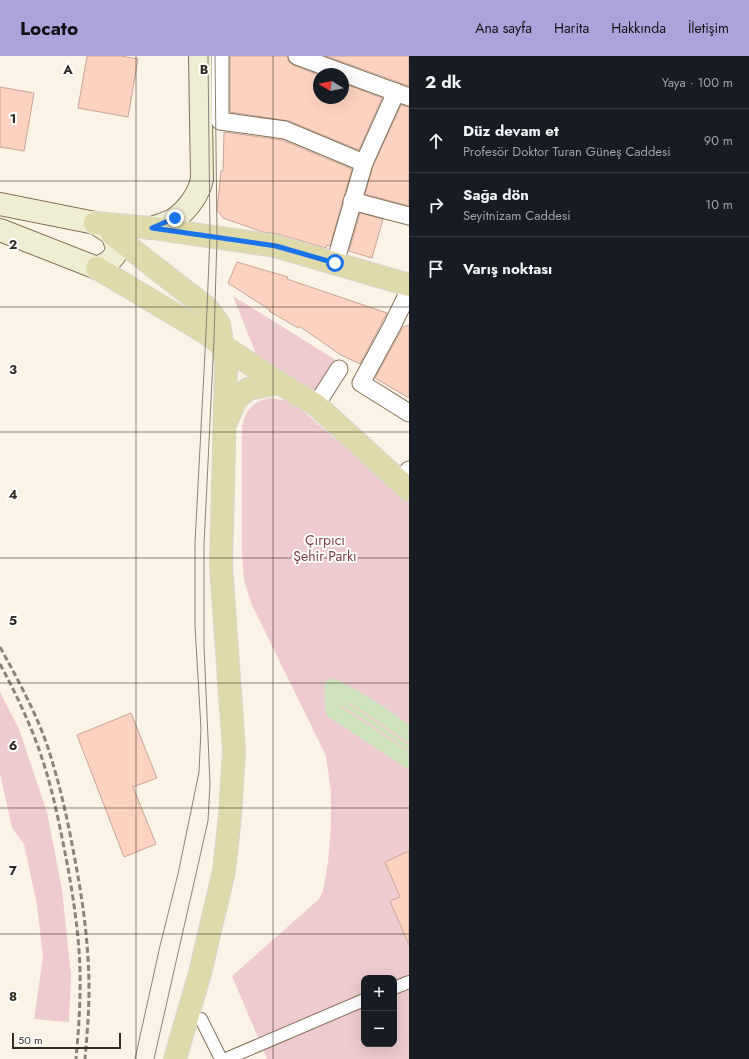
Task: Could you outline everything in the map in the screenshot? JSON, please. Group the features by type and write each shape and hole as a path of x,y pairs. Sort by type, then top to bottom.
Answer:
{"main road":[{"path":"152,228 175,218 190,204 200,189 202,180 200,56"},
{"path":"0,204 104,229 152,228 276,246 409,284"},
{"path":"97,268 109,262 115,255 117,247 104,229"},
{"path":"104,229 207,308 219,324 226,365 222,566 234,750 230,816 224,870 200,973 175,1059"},
{"path":"0,230 97,268 201,330 279,383 316,405 406,481"},
{"path":"225,426 236,399 248,389 279,383"}],"street":[{"path":"220,56 220,121 285,130 364,163"},
{"path":"297,56 402,94 364,163 335,263"},
{"path":"352,201 409,216"},
{"path":"409,291 361,383 409,413"},
{"path":"316,405 339,368"},
{"path":"397,987 409,982"},
{"path":"226,1059 361,1001"},
{"path":"201,1019 221,1059"}],"green space":[{"path":"233,296 339,362 314,396 260,364"},
{"name":"Çırpıcı Şehir Parkı","path":"271,398 288,401 295,404 409,503 409,1059 267,1059 232,976 319,899 323,891 328,862 331,826 331,792 326,756 251,603 244,580 242,554 242,427 248,411 259,401"},
{"path":"0,692 19,729 47,812 62,890 71,975 69,1022 34,1019 43,957 37,905 24,844 12,828 0,773"}],"building":[{"path":"87,56 121,56 138,59 128,117 78,108"},
{"path":"230,56 287,56 289,62 293,65 313,73 313,104 349,104 349,85 382,98 359,150 289,121 230,112"},
{"path":"326,56 409,56 409,86 400,83"},
{"path":"0,87 34,93 24,151 0,147"},
{"path":"401,105 409,107 409,206 365,194 373,166"},
{"path":"224,132 282,140 352,169 330,246 327,245 326,248 278,234 263,232 223,218 217,210 221,171 223,171"},
{"path":"360,213 383,219 372,258 349,251"},
{"path":"237,262 288,277 287,279 387,313 360,364 341,355 299,326 298,328 269,311 270,310 228,283"},
{"path":"409,325 409,398 375,378 403,327"},
{"path":"131,713 157,778 133,787 156,844 124,857 77,735"},
{"path":"409,851 409,945 390,901 400,897 385,862"}],"waterway":[{"path":"409,734 366,704 332,686 333,711 409,761"},
{"path":"333,698 360,714 409,748"}],"tram line":[{"path":"135,1059 160,946 178,874 199,772 201,729 195,626 195,543 210,236 208,56"},
{"path":"154,1059 208,821 210,784 204,646 204,545 214,339 217,237 215,56"}],"railway":[{"path":"0,647 31,706 46,742 59,786 69,830 78,876 87,940 89,1007 85,1059"},
{"path":"0,664 25,714 42,759 55,806 68,868 80,959 80,1006 76,1059"}],"route":[{"path":"175,218 152,228 276,246 335,263"}]}
